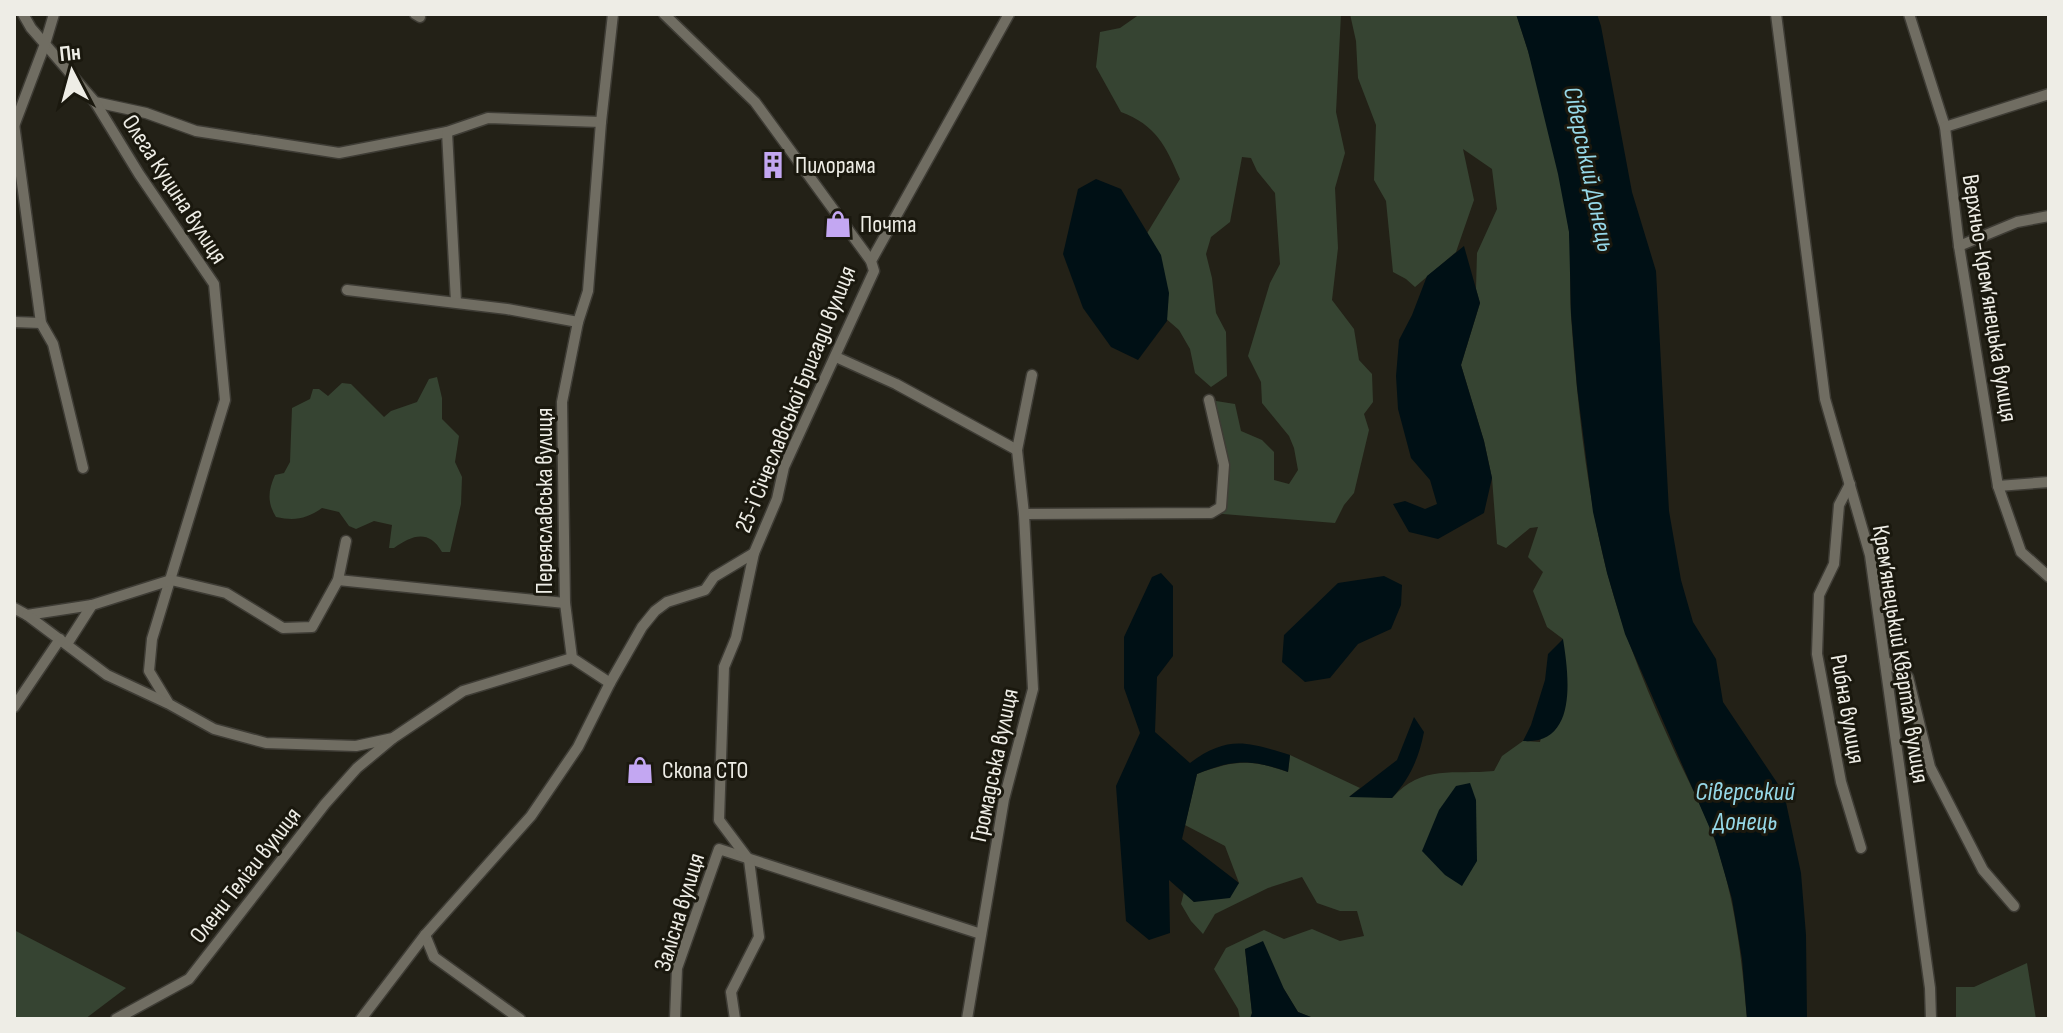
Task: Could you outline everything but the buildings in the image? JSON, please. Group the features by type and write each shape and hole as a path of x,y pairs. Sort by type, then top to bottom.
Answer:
{"street":[{"name":"Олега Куцина вулиця","path":"23,14 31,28 95,102 139,174 214,284 225,400 152,639 149,671 169,704"},
{"path":"54,14 14,125 41,323 53,344 83,468"},
{"name":"Переяславська вулиця","path":"572,658 565,603 562,402 578,322 588,291 613,14"},
{"path":"664,14 755,102 871,261"},
{"name":"25-ї Січеславської Бригади вулиця","path":"749,860 719,820 724,667 736,638 754,553 777,499 784,467 874,271 871,261 1009,14"},
{"name":"Верхньо-Крем’янецька вулиця","path":"1909,14 1945,127 1959,246 1998,486 2021,552 2049,577"},
{"name":"Крем’янецький Квартал вулиця","path":"1777,15 1825,399 1870,555 1930,988 1931,1019"},
{"path":"1945,127 2049,94"},
{"path":"95,102 146,113 196,131 339,153 447,132 488,118 601,122"},
{"path":"447,132 456,302"},
{"path":"1959,246 2017,222 2049,216"},
{"path":"347,290 456,302 578,322"},
{"path":"14,322 41,323"},
{"path":"836,357 896,384 1017,450"},
{"name":"Громадська вулиця","path":"967,1019 1004,799 1033,689 1024,514 1017,450 1032,375"},
{"path":"1024,514 1211,513 1221,507 1224,465 1209,400"},
{"path":"1998,486 2049,482"},
{"name":"Рибна вулиця","path":"1850,484 1839,505 1834,564 1819,595 1817,654 1841,782 1861,848"},
{"path":"27,615 92,605 171,580 226,593 283,628 312,627 338,580 346,541"},
{"name":"25-ї Січеславської Бригади вулиця","path":"361,1019 425,935 531,816 578,747 610,683 642,627 655,611 667,602 705,590 714,577 754,553"},
{"path":"338,580 565,603"},
{"path":"14,707 92,605"},
{"name":"Олени Теліги вулиця","path":"14,608 107,675 214,729 266,743 356,746 393,738"},
{"path":"572,658 610,683"},
{"name":"Олени Теліги вулиця","path":"116,1019 189,979 325,804 357,768 393,738 463,691 572,658"},
{"path":"1885,661 1908,677 1930,767 1983,870 2014,906"},
{"name":"Залісна вулиця","path":"675,1019 677,968 719,849 749,860"},
{"path":"735,1019 731,992 759,937 749,860 981,934"},
{"path":"425,935 434,957 520,1019"}],"green space":[{"path":"1140,14 1341,14 1336,112 1345,153 1335,188 1338,248 1332,300 1354,329 1359,360 1372,374 1373,402 1364,414 1369,430 1354,493 1335,523 1211,513 1221,507 1224,465 1216,401 1235,404 1241,431 1262,440 1274,452 1274,480 1289,484 1298,470 1289,436 1262,403 1261,382 1248,356 1270,283 1280,264 1275,193 1257,171 1251,158 1242,157 1230,222 1211,237 1206,254 1216,313 1226,332 1227,376 1211,387 1195,373 1190,349 1179,330 1148,303 1138,248 1180,179 1170,156 1151,130 1121,112 1096,67 1100,32 1120,28"},
{"path":"1350,14 1516,14 1548,121 1565,205 1570,242 1571,316 1579,412 1600,541 1621,620 1638,667 1707,820 1722,863 1737,929 1747,1019 1316,1019 1298,1012 1284,989 1245,949 1252,1013 1250,1019 1240,1019 1238,1009 1214,969 1226,948 1264,930 1284,939 1312,929 1340,941 1364,936 1357,911 1340,911 1317,903 1302,877 1268,888 1215,914 1203,934 1181,904 1184,892 1194,902 1239,883 1225,846 1185,825 1197,774 1242,763 1288,772 1290,755 1360,788 1350,796 1392,798 1403,787 1427,776 1494,771 1502,756 1523,741 1540,742 1563,639 1547,627 1533,591 1543,572 1528,557 1538,527 1530,528 1506,548 1497,544 1492,478 1461,365 1480,303 1476,289 1477,253 1497,209 1492,169 1463,149 1474,200 1456,252 1415,287 1393,272 1386,201 1374,180 1376,125 1358,78 1356,41"},
{"path":"437,377 442,398 442,419 459,436 455,462 462,477 461,504 450,552 442,552 432,540 420,536 389,548 392,525 374,521 356,529 349,526 339,512 322,508 300,518 276,517 270,491 275,475 284,473 290,462 292,408 310,399 313,389 319,389 328,396 342,383 351,384 384,417 391,411 417,402 429,379"},
{"path":"14,930 126,988 85,1019 14,1019"},
{"path":"2027,963 2036,1019 1956,1019 1956,987 1974,987"}],"water":[{"name":"Сіверський Донець","path":"1516,14 1597,14 1601,26 1632,192 1656,271 1669,511 1681,580 1693,622 1716,659 1723,702 1784,793 1801,873 1806,935 1807,1019 1747,1019 1742,959 1732,899 1715,840 1625,634 1607,573 1593,512 1577,387 1569,232 1558,174"},
{"path":"1096,179 1121,189 1161,255 1169,293 1167,321 1138,360 1111,347 1083,308 1063,254 1078,189"},
{"path":"1464,246 1480,303 1461,365 1492,478 1484,513 1438,539 1409,532 1393,504 1405,501 1425,509 1437,504 1430,480 1411,458 1398,409 1396,376 1399,340 1427,276"},
{"path":"1161,573 1173,586 1173,656 1157,677 1155,732 1190,763 1216,748 1238,744 1290,755 1288,772 1242,762 1197,774 1182,839 1239,883 1230,898 1194,902 1169,880 1170,933 1149,940 1126,921 1116,786 1140,733 1124,688 1124,637 1152,577"},
{"path":"1384,576 1402,585 1401,605 1391,629 1358,644 1330,678 1305,682 1282,662 1284,635 1338,583"},
{"path":"1563,639 1567,689 1561,720 1553,732 1541,739 1523,741 1545,680 1548,654"},
{"path":"1414,717 1424,732 1413,767 1392,798 1349,797 1397,760"},
{"path":"1470,783 1476,800 1477,861 1462,886 1445,875 1422,851 1439,810 1456,786"},
{"path":"1263,941 1298,1012 1316,1019 1250,1019 1252,1013 1245,949"}],"place":[{"name":"Пилорама","path":"773,165"},
{"name":"Почта","path":"838,224"},
{"name":"Скопа СТО","path":"640,770"}]}
